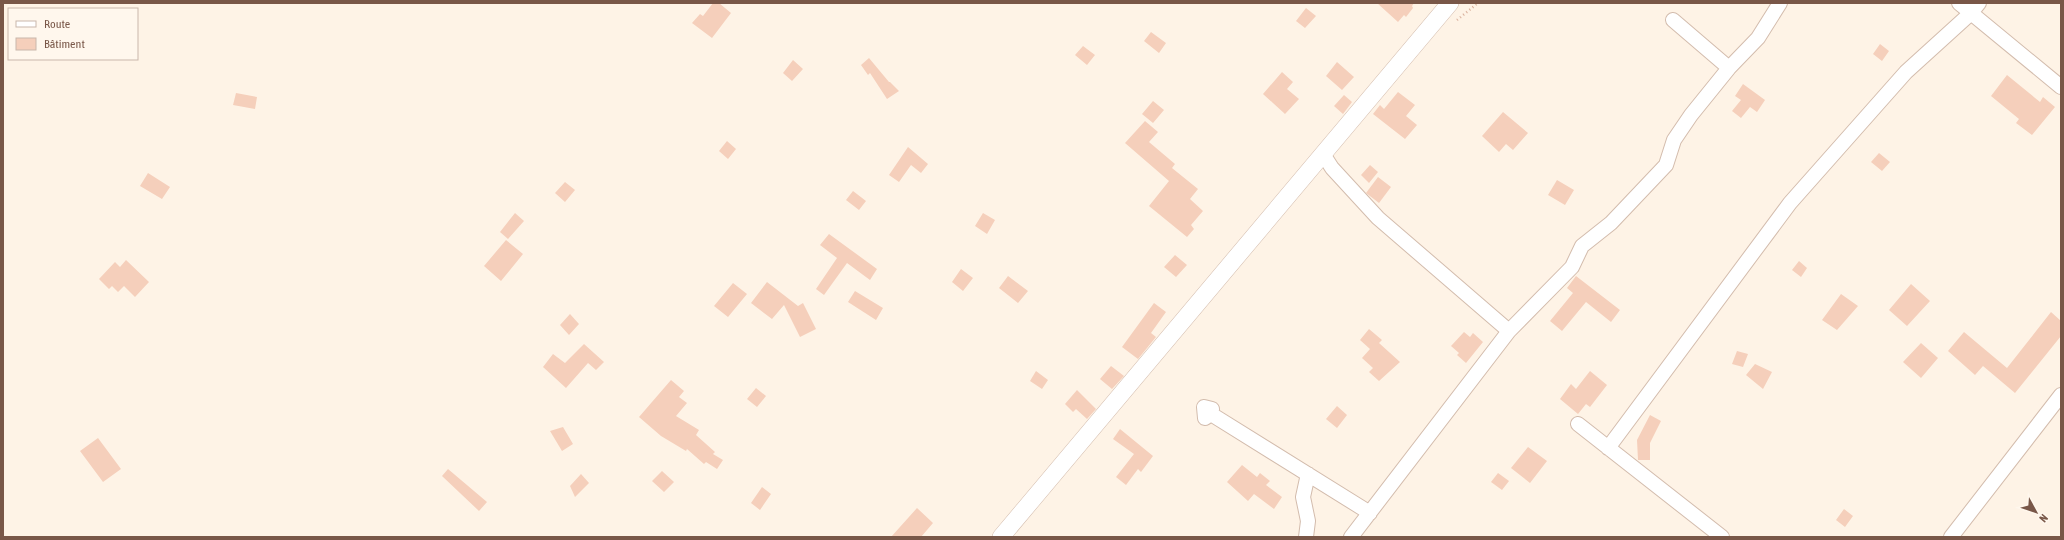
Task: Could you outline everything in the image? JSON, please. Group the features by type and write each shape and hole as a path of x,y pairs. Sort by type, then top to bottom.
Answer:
{"street":[{"path":"1001,537 1450,3"},
{"path":"1351,537 1509,331 1572,267 1582,246 1611,223 1666,165 1674,140 1691,115 1729,68 1758,38 1780,3"},
{"path":"1959,3 1975,8 2061,87"},
{"path":"1608,448 1790,203 1906,72 1975,8"},
{"path":"1673,20 1729,68"},
{"path":"1323,154 1332,168 1378,218 1509,331"},
{"path":"1952,537 2061,395"},
{"path":"1211,414 1370,513"},
{"path":"1578,424 1722,537"},
{"path":"1306,537 1308,521 1303,497 1308,474"}],"building":[{"path":"713,3 719,3 731,13 712,38 692,23 700,14 703,16"},
{"path":"1377,3 1414,3 1412,6 1413,8 1406,17 1404,15 1398,22"},
{"path":"1306,8 1316,16 1305,28 1296,21"},
{"path":"1151,32 1166,43 1159,53 1144,41"},
{"path":"1880,44 1889,51 1882,61 1873,54"},
{"path":"1083,46 1095,55 1087,65 1075,55"},
{"path":"869,58 889,82 899,91 887,99 870,73 868,75 861,65"},
{"path":"793,60 803,69 792,81 783,73"},
{"path":"1337,62 1354,77 1342,90 1326,76"},
{"path":"1282,72 1293,82 1287,89 1299,99 1285,114 1263,94"},
{"path":"2007,75 2040,102 2043,97 2055,107 2032,135 2016,123 2019,119 1991,96"},
{"path":"1743,84 1765,100 1757,112 1750,107 1741,118 1732,111 1741,100 1735,96"},
{"path":"1398,92 1415,105 1406,116 1417,125 1405,139 1373,114 1380,105 1384,109"},
{"path":"236,93 257,97 255,109 233,105"},
{"path":"1344,95 1352,102 1343,114 1334,106"},
{"path":"1153,101 1164,110 1153,123 1142,114"},
{"path":"1503,112 1528,133 1513,150 1506,144 1499,152 1482,136"},
{"path":"1145,121 1158,132 1149,142 1175,164 1172,168 1198,189 1190,199 1203,211 1191,225 1194,229 1187,237 1149,206 1169,181 1125,143"},
{"path":"727,141 736,149 728,159 719,151"},
{"path":"908,147 928,164 921,173 911,165 899,182 889,175"},
{"path":"1879,153 1890,162 1882,171 1871,162"},
{"path":"1370,165 1378,172 1369,183 1361,175"},
{"path":"148,173 170,187 162,199 140,186"},
{"path":"1378,177 1391,187 1379,203 1366,193"},
{"path":"1557,180 1574,190 1565,205 1548,195"},
{"path":"565,182 575,190 565,202 555,193"},
{"path":"853,191 866,201 859,210 846,200"},
{"path":"515,213 524,221 508,239 500,232"},
{"path":"983,213 995,220 987,234 975,226"},
{"path":"829,234 877,269 870,280 847,263 824,295 816,289 837,258 820,245"},
{"path":"506,240 523,254 501,281 484,266"},
{"path":"1175,255 1187,265 1176,277 1164,267"},
{"path":"126,260 149,282 135,297 124,286 118,292 112,286 109,289 99,279 115,262 120,267"},
{"path":"1799,261 1807,268 1801,277 1792,270"},
{"path":"961,269 973,278 963,291 952,282"},
{"path":"1008,276 1028,291 1018,303 999,288"},
{"path":"1576,276 1620,310 1611,322 1586,302 1562,331 1550,321 1573,293 1567,288"},
{"path":"767,282 798,306 803,303 816,329 800,337 784,305 772,319 751,303"},
{"path":"733,283 747,294 728,317 714,306"},
{"path":"1911,284 1930,301 1907,326 1889,310"},
{"path":"855,291 883,308 876,320 848,302"},
{"path":"1841,294 1858,306 1837,330 1822,320"},
{"path":"1154,303 1166,312 1151,333 1156,337 1138,359 1122,347"},
{"path":"2051,312 2061,321 2061,336 2015,393 1983,366 1975,375 1948,351 1964,332 2007,368"},
{"path":"570,314 579,324 569,335 560,325"},
{"path":"1369,329 1382,340 1379,343 1400,362 1379,381 1369,372 1373,368 1362,358 1370,349 1360,340"},
{"path":"1464,332 1470,337 1473,333 1483,342 1466,363 1457,355 1459,353 1451,346"},
{"path":"1921,343 1938,358 1921,378 1903,362"},
{"path":"584,344 604,362 596,370 588,363 566,388 543,367 553,354 565,363"},
{"path":"1737,351 1748,354 1743,367 1732,364"},
{"path":"1755,364 1772,372 1763,389 1746,375"},
{"path":"1111,366 1124,376 1112,389 1100,379"},
{"path":"1036,371 1048,380 1042,389 1030,381"},
{"path":"1590,371 1607,385 1590,407 1586,404 1578,414 1560,399 1571,384 1576,389"},
{"path":"671,380 684,391 679,397 687,403 676,416 699,430 696,435 715,452 713,454 723,460 717,469 706,462 704,464 687,449 686,451 661,436 639,417"},
{"path":"756,388 766,396 757,407 747,399"},
{"path":"1077,390 1096,409 1087,419 1076,409 1073,412 1065,404"},
{"path":"1337,406 1347,415 1337,428 1326,419"},
{"path":"1650,415 1661,421 1650,443 1650,460 1638,460 1637,440"},
{"path":"563,427 573,444 562,451 550,431"},
{"path":"1120,429 1153,456 1141,472 1138,469 1126,485 1116,477 1134,454 1113,439"},
{"path":"98,438 121,469 103,482 80,451"},
{"path":"1528,447 1547,461 1530,483 1511,468"},
{"path":"1242,465 1257,477 1260,473 1270,481 1266,485 1282,497 1274,509 1254,494 1248,501 1227,482"},
{"path":"448,469 487,502 479,511 442,476"},
{"path":"662,471 674,482 664,492 652,481"},
{"path":"1498,473 1509,481 1502,490 1491,482"},
{"path":"581,474 589,483 575,497 570,486"},
{"path":"762,487 771,494 760,510 751,503"},
{"path":"917,508 933,523 921,537 891,537"},
{"path":"1844,509 1853,516 1845,527 1836,520"}]}
